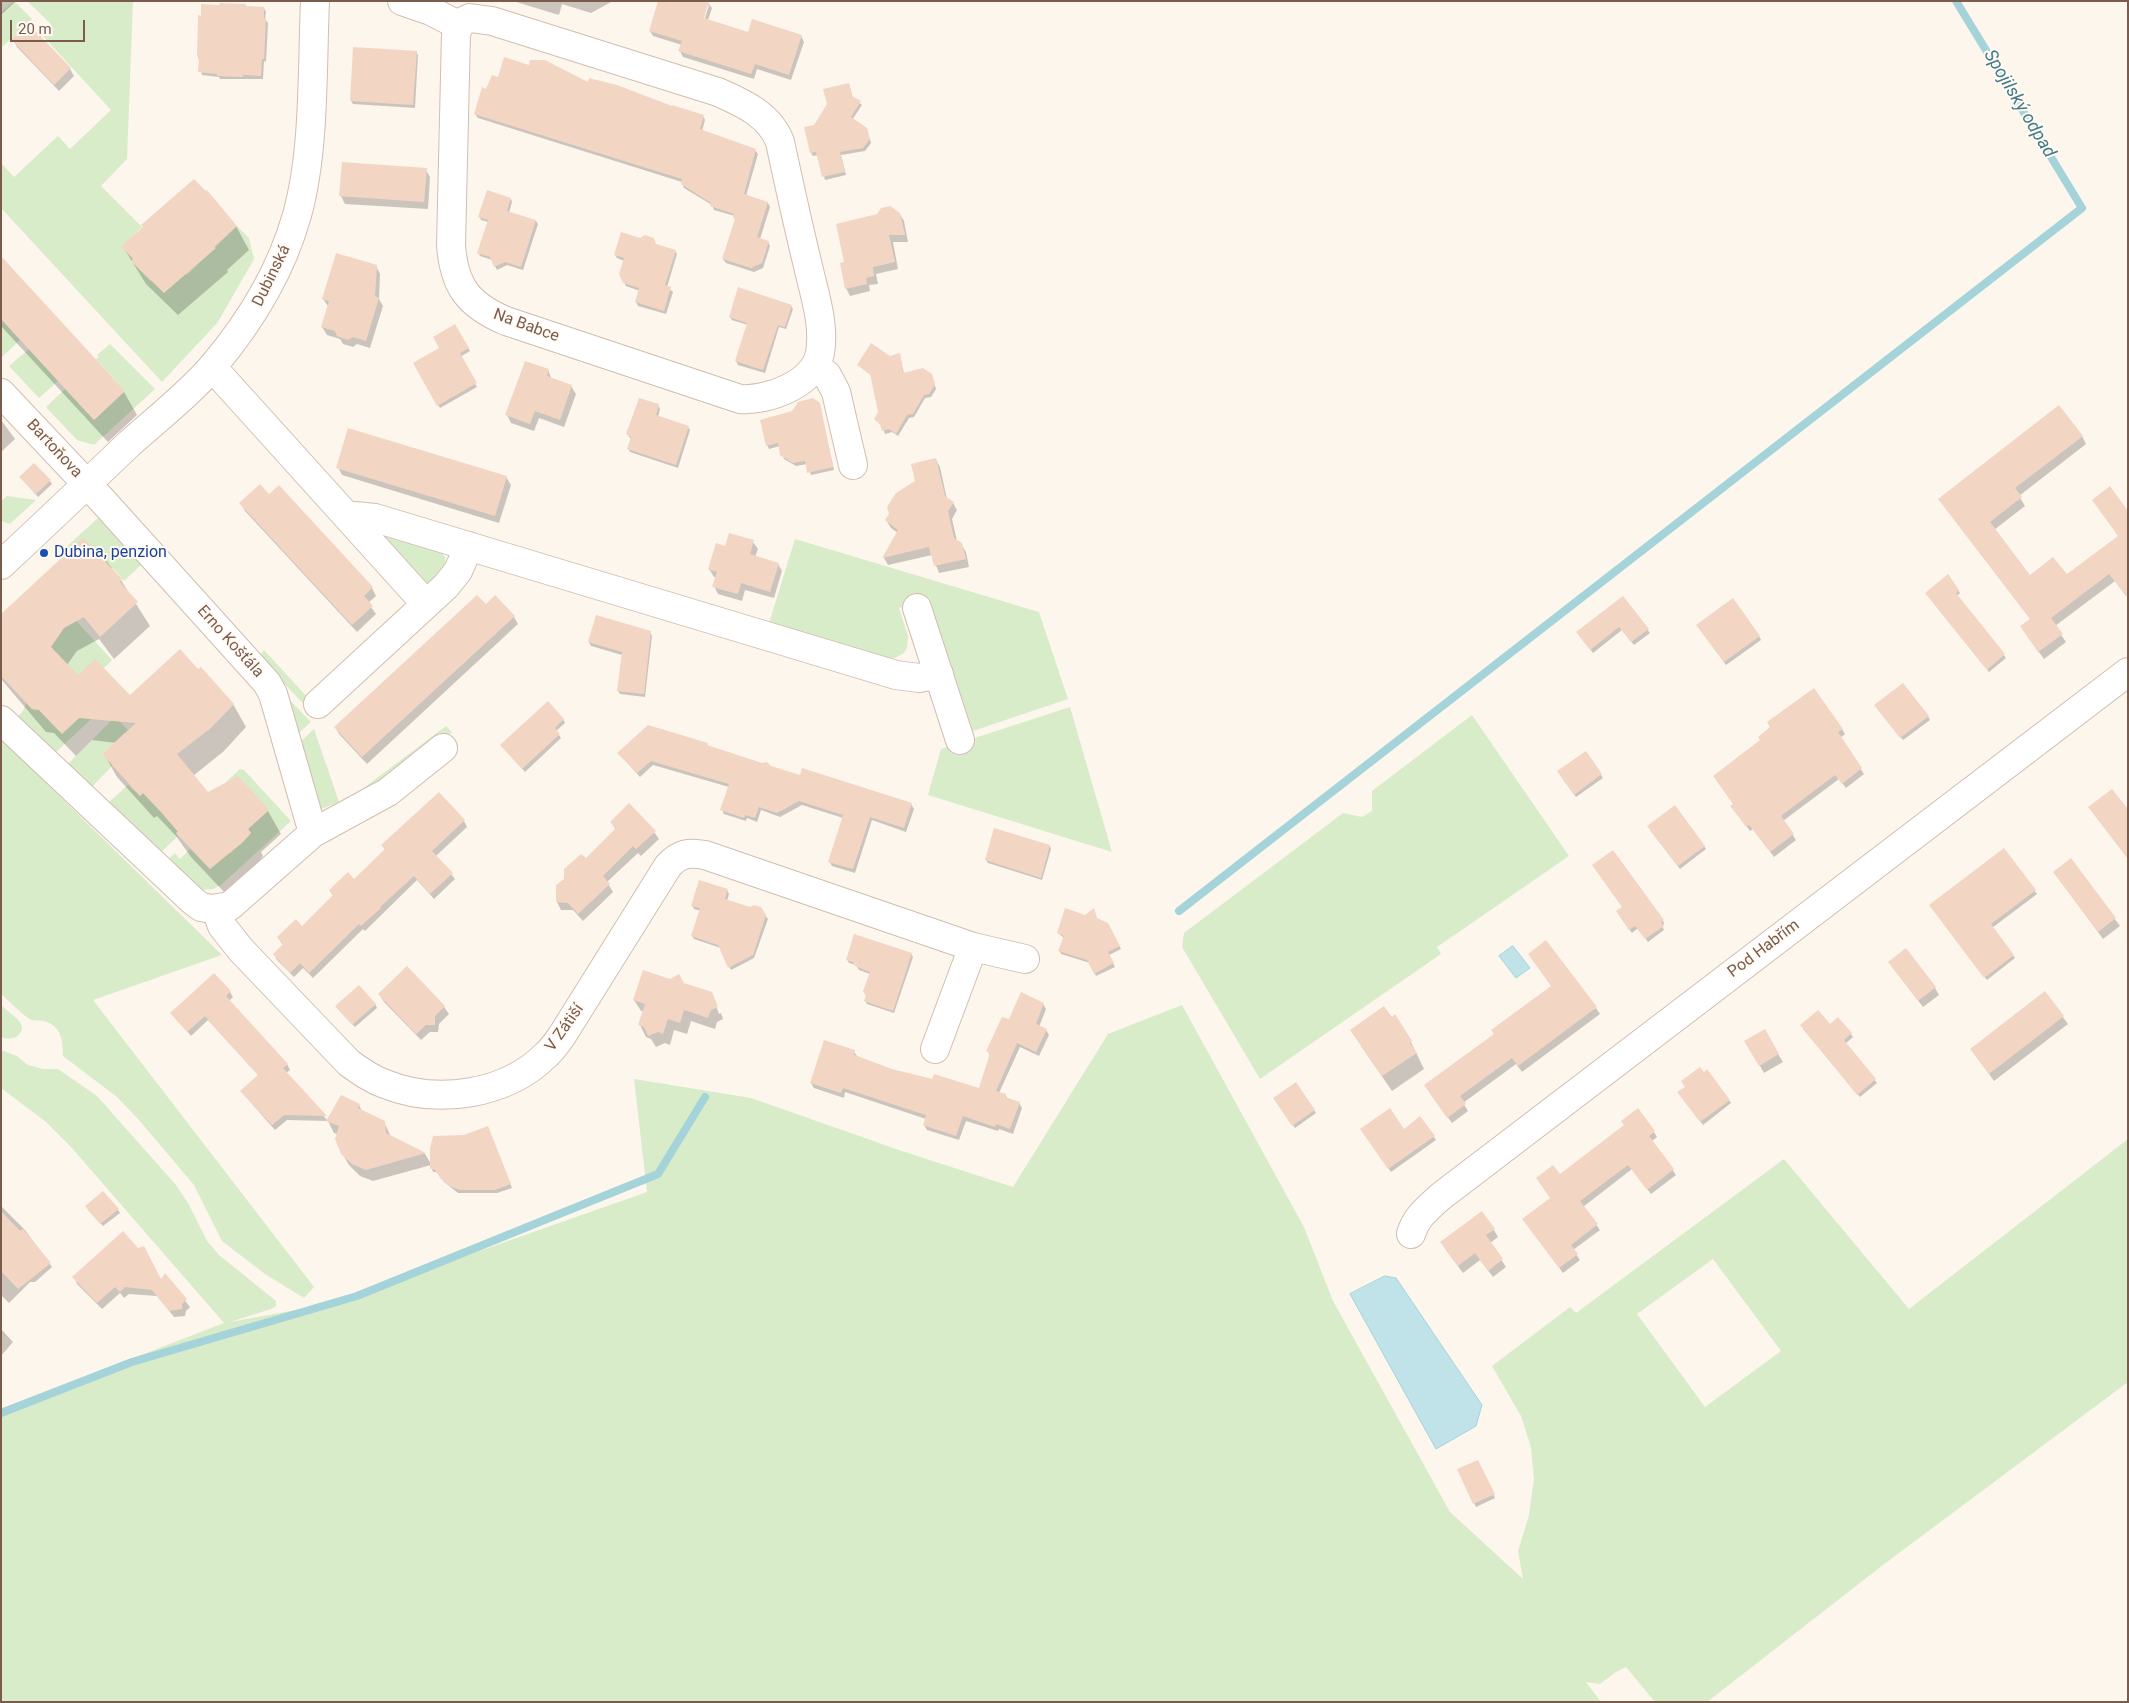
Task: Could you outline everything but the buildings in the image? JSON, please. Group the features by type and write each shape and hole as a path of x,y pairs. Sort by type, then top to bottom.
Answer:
{"street":[{"name":"Dubinská","path":"87,484 212,367 243,328 261,300 285,252 297,214 304,179 308,142 315,1"},
{"path":"402,1 432,11 458,25 470,18 480,18 718,92 745,104 767,121 778,135 780,142 820,321 821,344 815,366 827,375 836,392 853,465"},
{"name":"Na Babce","path":"458,25 456,44 452,264 462,290 473,302 488,314 506,321 740,399 754,400 775,394 806,376 815,366"},
{"path":"212,367 426,604"},
{"name":"Bartoňova","path":"1,393 87,484 1,565"},
{"name":"Erno Košťála","path":"87,484 267,682 273,694 313,833"},
{"path":"349,519 355,516 364,516 896,675 920,678 939,674"},
{"path":"318,704 446,586 458,572 469,546"},
{"path":"917,608 960,740"},
{"name":"Pod Habřím","path":"1411,1234 1414,1224 1420,1215 1440,1197 2128,672"},
{"path":"1,720 193,901 201,907 216,909 230,906 238,900 313,833 388,792 443,748"},
{"name":"V Zátiší","path":"216,909 222,926 241,950 349,1063 368,1076 385,1084 430,1095 457,1094 491,1086 511,1079 547,1055 564,1034 668,866 682,854 705,855 974,947 1025,959"},
{"path":"935,1049 974,947"}],"green space":[{"path":"14,1 32,19 1,48 1,12"},
{"path":"27,1 133,1 127,159 101,186 142,227 122,246 133,259 131,261 150,281 187,275 237,226 249,238 254,259 218,322 162,382 1,208 1,163 14,177 58,136 70,149 111,110 41,34 51,24"},
{"path":"1,319 20,340 1,358"},
{"path":"110,344 155,389 94,445 77,440 46,407 65,389 94,420 125,391 96,359 99,357 97,355"},
{"path":"29,349 58,381 39,398 9,366"},
{"path":"7,496 36,500 10,524 1,521 1,501"},
{"path":"99,517 142,564 124,581 113,568 110,569 68,552 65,548"},
{"path":"371,530 441,552 445,557 446,569 431,585 425,585"},
{"path":"795,539 1039,612 1068,699 973,731 929,598 899,608 908,636 907,648 904,653 895,658 885,659 769,623"},
{"path":"71,615 112,660 104,668 73,680 57,658 60,656 46,647"},
{"path":"264,650 321,712 316,717 259,657"},
{"path":"279,689 311,722 294,737"},
{"path":"119,693 54,754 16,718 23,711 26,703 32,709 39,710 58,730 65,730 79,718"},
{"path":"1070,707 1112,852 928,795 941,749"},
{"path":"1472,715 1569,856 1437,947 1441,954 1260,1079 1182,947 1184,933 1343,813 1362,817 1372,811 1372,791"},
{"path":"115,717 128,730 102,754 115,763 90,789 66,766"},
{"path":"446,726 452,732 375,789 349,799"},
{"path":"314,729 339,802 316,811 297,745"},
{"path":"1,739 222,955 93,1000 314,1287 304,1298 265,1274 222,1241 194,1185 139,1120 117,1097 63,1056 60,1034 54,1026 44,1021 29,1018 1,994"},
{"path":"240,769 244,770 291,821 221,885 213,889 200,890 167,860 175,853 180,859 190,849 210,869 212,868 209,865 227,849 232,853 230,849 241,844 251,833 248,829 269,810 225,783"},
{"path":"128,785 140,796 143,793 179,831 176,833 178,836 159,854 109,806 109,802"},
{"path":"1,1005 22,1026 20,1033 15,1038 1,1037"},
{"path":"1182,1005 1304,1227 1333,1301 1450,1512 1523,1579 1518,1551 1529,1515 1534,1479 1531,1447 1521,1416 1492,1366 1570,1307 1576,1313 1784,1159 1909,1309 2128,1139 2128,1382 1883,1565 1707,1702 1655,1702 1626,1667 1600,1684 1586,1682 1601,1702 1,1702 1,1409 224,1323 71,1147 46,1122 1,1088 1,1050 17,1056 28,1065 43,1069 58,1069 97,1096 176,1185 188,1203 207,1241 219,1255 276,1301 276,1306 271,1309 230,1322 329,1304 647,1192 634,1079 751,1098 899,1150 1013,1187 1108,1034","holes":["1713,1259 1781,1351 1705,1407 1637,1314"]}],"water":[{"path":"1513,946 1530,968 1516,978 1499,956"},
{"path":"1385,1276 1396,1278 1482,1405 1476,1426 1436,1449 1350,1294"}],"waterway":[{"name":"Spojilský odpad","path":"1179,911 2082,208 1956,1"},
{"path":"1,1413 132,1362 357,1296 658,1174 705,1097"}],"place":[{"name":"Dubina, penzion","path":"44,553"}]}
